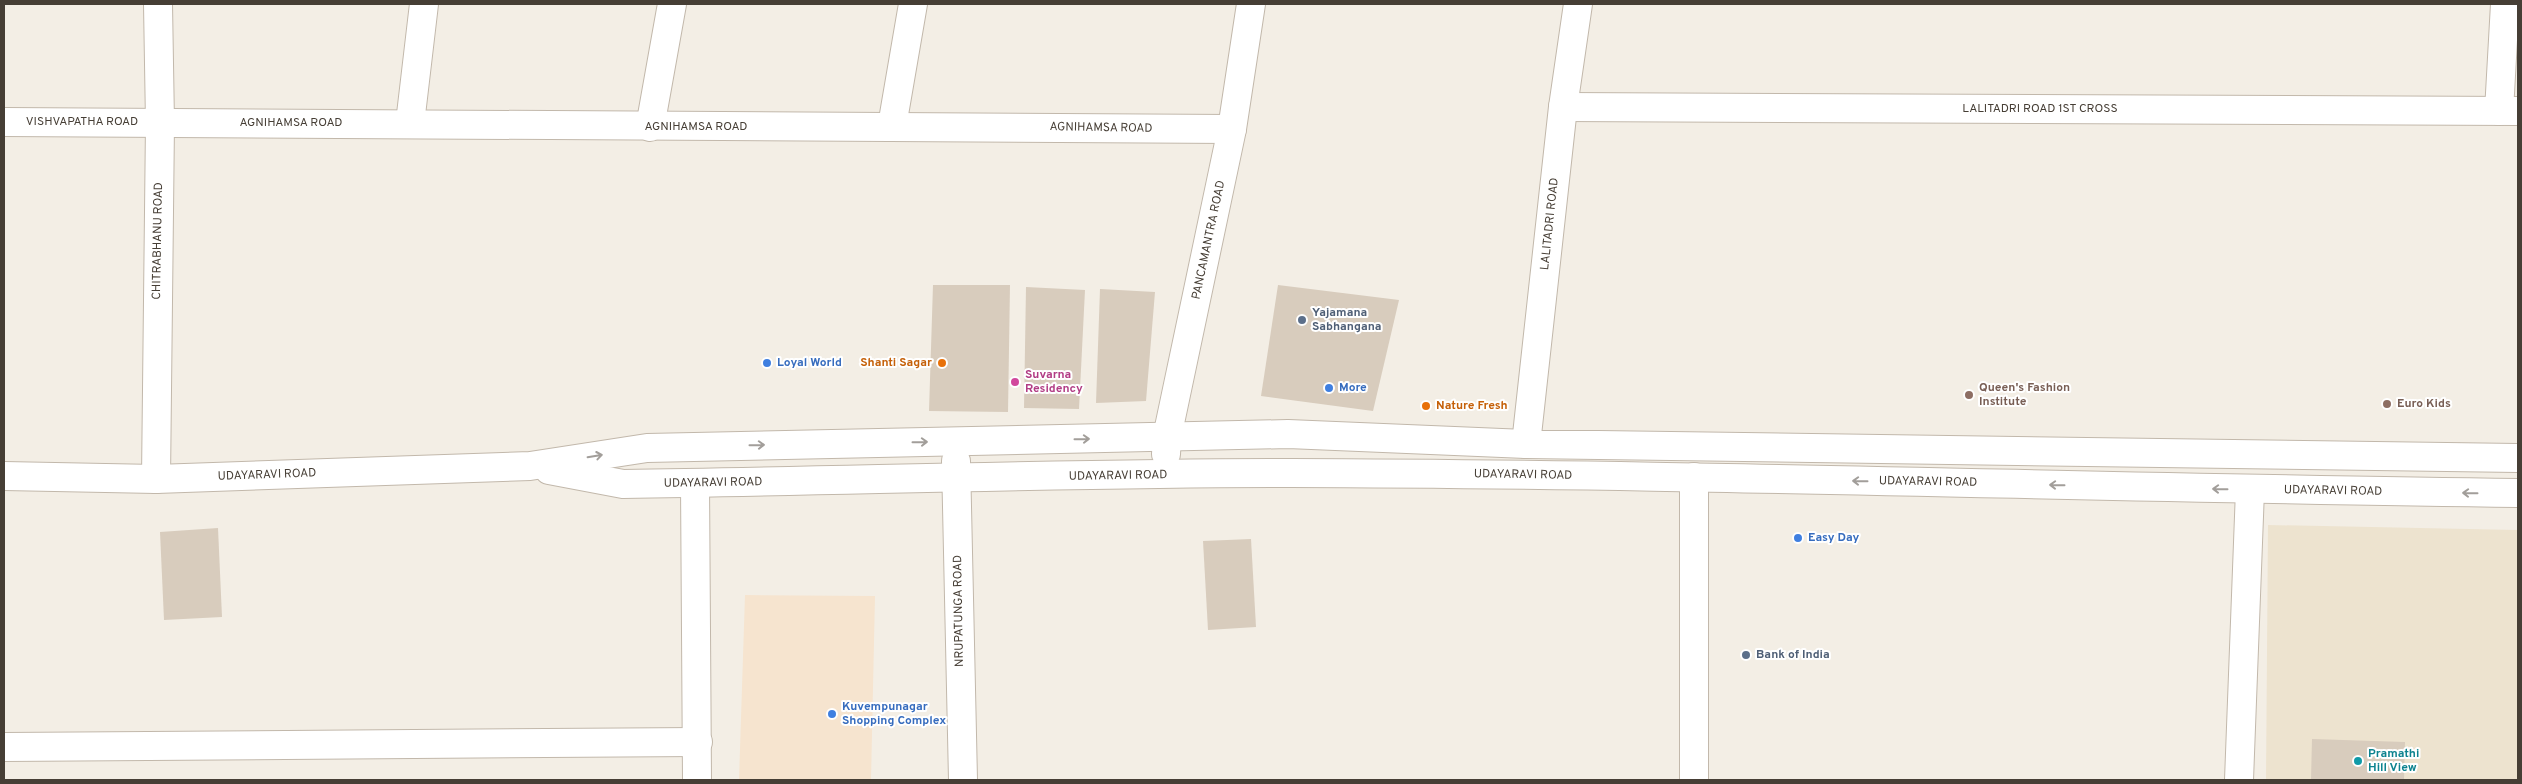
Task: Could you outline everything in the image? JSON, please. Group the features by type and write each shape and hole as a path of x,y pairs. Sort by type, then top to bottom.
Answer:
{"street":[{"name":"CHITRABHANU ROAD","path":"156,479 160,123 158,4"},
{"path":"410,123 424,4"},
{"path":"650,127 672,4"},
{"path":"892,126 913,4"},
{"name":"PANCAMANTRA ROAD","path":"1166,475 1167,437 1232,129 1251,4"},
{"name":"LALITADRI ROAD","path":"1526,444 1563,106 1578,4"},
{"path":"2505,4 2509,111"},
{"name":"LALITADRI ROAD 1ST CROSS","path":"1563,106 2509,111"},
{"name":"VISHVAPATHA ROAD","path":"4,122 160,123"},
{"name":"AGNIHAMSA ROAD","path":"160,123 1232,129"},
{"name":"UDAYARAVI ROAD","path":"4,476 156,479 530,466 647,448 1288,434 1526,444 2518,458"},
{"name":"NRUPATUNGA ROAD","path":"956,442 963,780"},
{"name":"UDAYARAVI ROAD","path":"530,466 623,484 1296,473 1694,477 2250,490 2518,493"},
{"path":"1694,477 1694,780"},
{"path":"695,483 697,780"},
{"path":"2239,780 2250,490"},
{"path":"4,747 698,742"}],"shaded area":[{"path":"2268,525 2518,530 2518,780 2266,780"},
{"name":"Kuvempunagar Shopping Complex","path":"745,595 875,596 871,780 739,780"}],"building":[{"path":"933,285 1010,285 1008,412 929,411"},
{"path":"1278,285 1399,300 1373,411 1261,396"},
{"path":"1026,287 1085,290 1079,409 1024,408"},
{"path":"1100,289 1155,292 1146,401 1096,403"},
{"path":"218,528 222,617 164,620 160,532"},
{"path":"1251,539 1256,627 1208,630 1203,541"},
{"name":"Pramathi Hill View","path":"2312,739 2405,742 2404,780 2311,780"}],"place":[{"name":"Yajamana Sabhangana","path":"1302,320"},
{"name":"Loyal World","path":"767,363"},
{"name":"Shanti Sagar","path":"942,363"},
{"name":"Suvarna Residency","path":"1015,382"},
{"name":"More","path":"1329,388"},
{"name":"Queen's Fashion Institute","path":"1969,395"},
{"name":"Euro Kids","path":"2387,404"},
{"name":"Nature Fresh","path":"1426,406"},
{"name":"Easy Day","path":"1798,538"},
{"name":"Bank of India","path":"1746,655"},
{"name":"Kuvempunagar Shopping Complex","path":"832,714"},
{"name":"Pramathi Hill View","path":"2358,761"}]}
